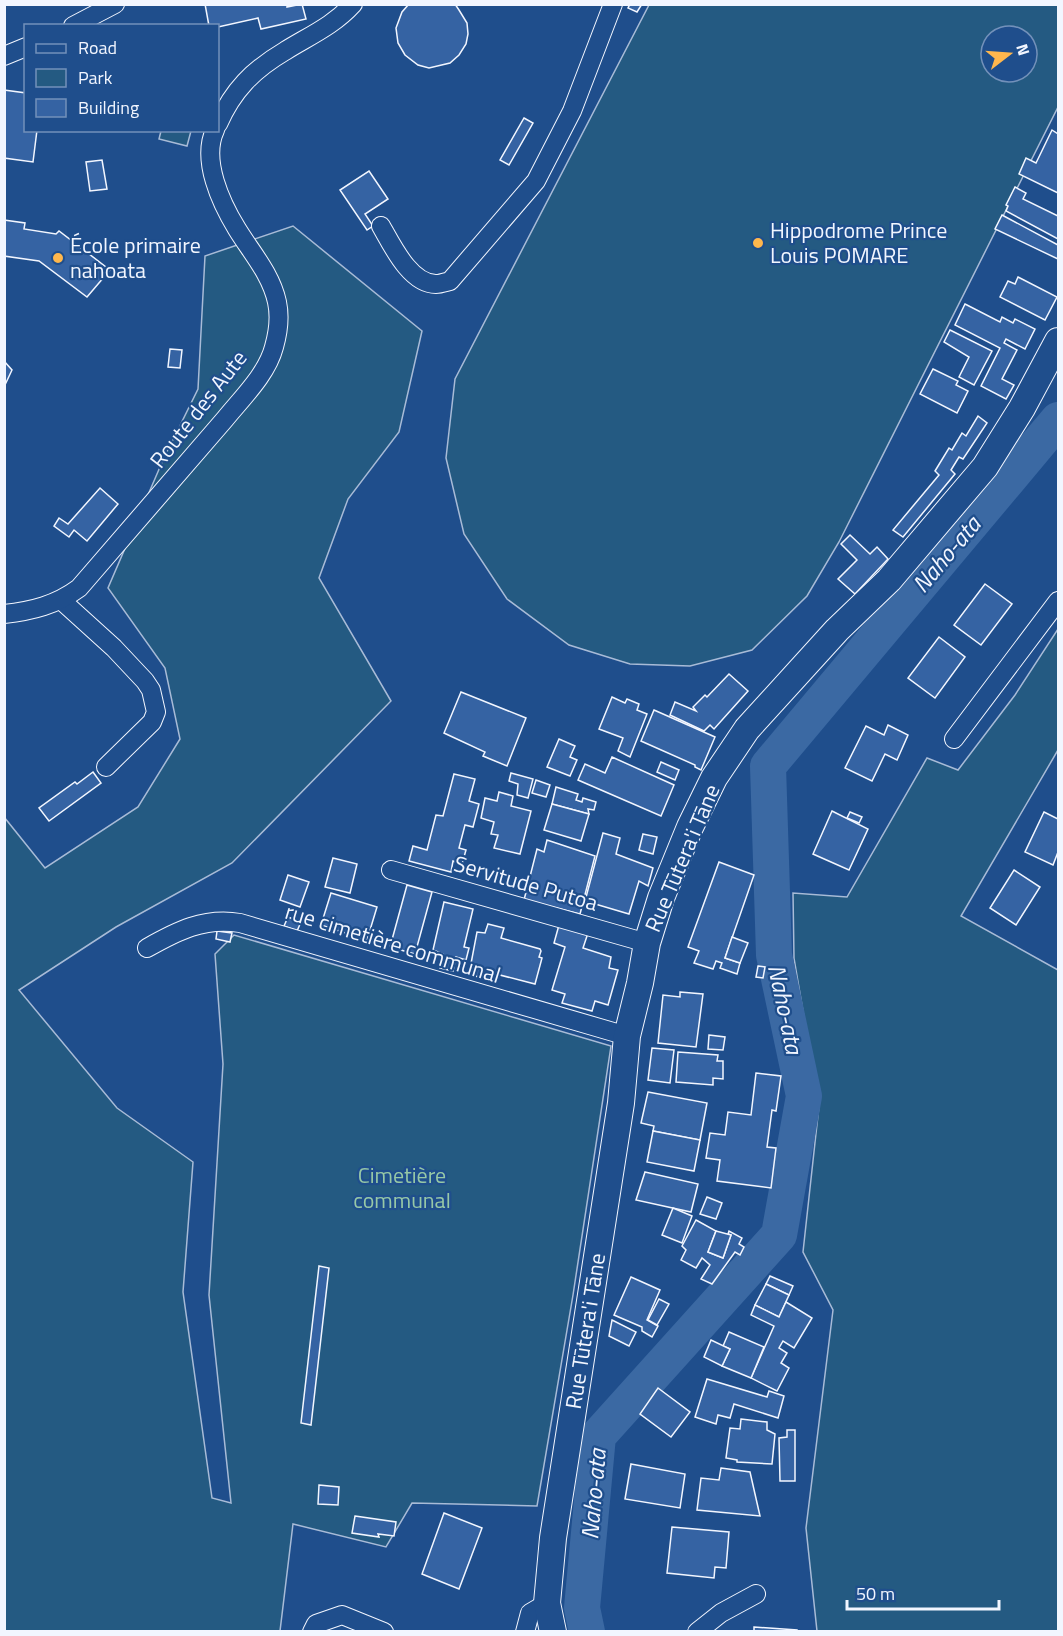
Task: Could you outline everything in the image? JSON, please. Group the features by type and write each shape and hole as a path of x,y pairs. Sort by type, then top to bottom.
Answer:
{"street":[{"path":"77,24 115,4"},
{"path":"219,122 232,96 246,79 283,52 330,26 353,4"},
{"path":"381,226 401,260 418,279 435,285 450,281 536,182 572,111 613,4"},
{"path":"4,56 24,48"},
{"name":"Route des Aute","path":"4,614 24,612 61,600 79,588 253,385 273,350 278,326 276,301 267,276 237,229 215,183 209,151 210,140 214,132"},
{"name":"Rue Tūtera'i Tāne","path":"553,1632 547,1603 557,1506 621,1103 627,1036 647,943 661,898 714,778 747,729 837,630 889,580 985,466 1022,408 1059,341"},
{"path":"61,600 114,648 151,690 156,712 152,722 106,767"},
{"path":"954,739 1059,601"},
{"name":"Servitude Putoa","path":"391,870 647,943"},
{"name":"rue cimetière communal","path":"147,948 199,923 240,922 627,1036"},
{"path":"697,1632 721,1612 756,1594"},
{"path":"525,1632 530,1613 547,1603"},
{"path":"312,1632 316,1624 342,1615 384,1632"}],"green space":[{"name":"Hippodrome Prince Louis POMARE","path":"649,5 1058,5 1058,107 839,542 807,596 752,650 690,666 630,664 569,645 507,599 464,534 446,458 455,379"},
{"path":"161,132 191,132 187,146 159,139"},
{"name":"Cimetière communal","path":"293,226 422,331 399,432 348,499 319,578 391,701 232,863 116,927 19,990 117,1108 193,1162 183,1292 212,1498 231,1503 209,1295 223,1064 215,954 234,935 611,1046 573,1295 537,1506 412,1503 386,1547 293,1524 280,1631 5,1631 4,817 45,868 138,807 180,739 165,668 108,588 163,460 198,389 205,256"},
{"path":"1058,629 1058,750 961,916 1058,970 1058,1631 817,1631 806,1528 833,1310 803,1252 819,1106 794,958 793,893 847,897 927,758 958,770 1015,695"}],"building":[{"path":"205,4 287,4 287,7 302,4 306,19 261,29 258,18 219,27 219,24 209,24"},
{"path":"409,4 455,4 467,23 468,34 466,44 450,63 429,68 418,65 405,55 398,43 396,28 402,12"},
{"path":"630,4 642,4 637,12 628,8"},
{"path":"4,90 24,93 24,132 37,132 33,162 4,158"},
{"path":"524,118 533,123 509,165 500,160"},
{"path":"1052,130 1058,134 1058,193 1019,174 1026,158 1036,163"},
{"path":"102,160 107,189 90,191 86,162"},
{"path":"369,171 388,199 365,214 373,226 367,230 340,190"},
{"path":"1015,187 1026,193 1023,199 1058,216 1058,239 1006,211 1008,206 1006,205"},
{"path":"1002,215 1058,245 1058,259 995,229"},
{"name":"École primaire nahoata","path":"4,220 25,223 24,229 56,234 59,231 110,270 87,297 39,261 4,256"},
{"path":"1018,277 1057,297 1045,320 1000,297 1008,281 1015,284"},
{"path":"965,304 1000,322 1002,317 1013,323 1015,319 1035,329 1025,349 1006,339 1004,343 1017,350 1002,379 1014,385 1006,399 981,386 1000,348 955,325"},
{"path":"950,330 992,351 974,385 959,377 969,357 944,342"},
{"path":"170,349 182,350 180,368 168,367"},
{"path":"4,361 12,370 4,387"},
{"path":"933,369 958,381 956,385 968,391 957,413 920,394"},
{"path":"978,416 987,423 963,459 959,457 951,470 955,474 903,537 893,530 939,475 935,471 949,448 952,450 962,433 966,436"},
{"path":"100,488 118,504 87,541 74,530 69,537 54,526 59,518 68,524"},
{"path":"850,535 870,554 877,547 888,559 855,594 838,579 857,560 841,544"},
{"path":"985,584 1012,604 981,645 954,625"},
{"path":"939,637 965,657 935,698 908,678"},
{"path":"729,674 748,691 714,729 710,725 704,731 670,715 675,702 696,711 693,707 705,695 707,697"},
{"path":"461,692 526,718 507,766 483,756 485,752 444,733"},
{"path":"612,697 625,703 627,699 639,704 637,710 647,714 630,757 618,751 623,738 599,729"},
{"path":"654,710 715,737 701,770 695,765 641,741"},
{"path":"888,725 908,735 897,760 885,754 872,781 845,768 866,726 884,735"},
{"path":"559,739 575,746 570,757 577,760 570,776 547,767"},
{"path":"612,757 674,785 661,816 578,780 585,764 605,773"},
{"path":"661,762 679,770 675,780 657,772"},
{"path":"93,772 101,783 49,821 39,808"},
{"path":"511,773 533,779 528,798 517,795 518,784 509,781"},
{"path":"454,774 475,779 469,801 479,804 473,827 465,825 459,848 466,850 462,864 453,861 451,872 409,861 413,846 427,850 436,815 443,816"},
{"path":"536,780 550,785 546,797 532,793"},
{"path":"556,787 578,794 576,800 582,802 583,798 596,802 594,810 588,809 589,814 552,804"},
{"path":"499,792 513,796 511,806 531,811 520,854 494,848 498,835 491,834 494,822 481,818 485,798 497,801"},
{"path":"552,804 589,814 581,841 544,830"},
{"path":"832,811 868,829 849,870 813,854"},
{"path":"850,812 862,817 859,823 847,818"},
{"path":"1044,812 1058,819 1058,852 1053,865 1025,852"},
{"path":"603,833 620,838 616,854 653,868 648,886 639,881 629,914 585,901"},
{"path":"643,834 657,837 653,854 639,850"},
{"path":"547,840 595,856 580,914 524,900 537,849 544,852"},
{"path":"333,858 357,864 350,893 325,887"},
{"path":"719,862 754,875 725,958 740,963 737,974 720,968 722,963 716,961 713,969 694,963 699,951 688,947"},
{"path":"1014,870 1040,887 1016,925 990,908"},
{"path":"288,875 309,882 300,907 280,900"},
{"path":"407,885 432,892 415,954 390,947"},
{"path":"331,893 377,907 367,940 321,925"},
{"path":"444,902 473,909 464,947 469,948 466,960 456,957 453,971 440,968 443,954 433,950"},
{"path":"288,917 301,922 297,931 284,926"},
{"path":"488,924 504,928 501,938 540,949 539,957 542,958 535,984 492,973 491,977 487,976 485,979 469,974 477,932 485,933"},
{"path":"559,925 588,933 583,948 611,957 609,968 618,970 608,1005 595,1001 592,1011 562,1003 565,994 552,990 565,947 554,943"},
{"path":"217,931 232,933 230,942 216,939"},
{"path":"732,937 748,943 740,963 725,958"},
{"path":"758,966 765,967 763,978 756,977"},
{"path":"680,992 703,994 696,1047 658,1043 663,995 680,997"},
{"path":"709,1035 725,1037 723,1050 708,1049"},
{"path":"652,1048 674,1050 670,1083 648,1080"},
{"path":"678,1052 718,1055 717,1061 723,1061 723,1079 713,1078 713,1085 676,1082"},
{"path":"756,1073 781,1076 776,1111 772,1110 767,1147 776,1148 771,1188 717,1181 720,1160 706,1158 710,1133 725,1135 728,1112 751,1115"},
{"path":"648,1092 707,1103 700,1140 653,1131 654,1126 641,1123"},
{"path":"653,1131 700,1140 694,1171 647,1162"},
{"path":"645,1172 698,1184 691,1212 636,1200"},
{"path":"707,1197 722,1203 716,1219 700,1214"},
{"path":"673,1208 692,1216 682,1243 662,1235"},
{"path":"696,1220 716,1231 708,1252 723,1258 731,1235 728,1234 729,1231 742,1238 739,1244 744,1247 740,1255 735,1252 712,1284 701,1279 710,1265 702,1258 696,1268 681,1260 686,1250 682,1246"},
{"path":"716,1231 731,1235 723,1258 708,1252"},
{"path":"319,1266 329,1268 311,1425 301,1423"},
{"path":"770,1276 793,1286 789,1295 766,1284"},
{"path":"631,1277 660,1290 647,1320 658,1326 652,1337 642,1331 642,1327 614,1315"},
{"path":"766,1284 789,1295 779,1317 755,1305"},
{"path":"659,1299 669,1304 657,1325 648,1320"},
{"path":"786,1302 812,1318 794,1348 783,1341 779,1348 787,1353 781,1363 789,1368 777,1391 751,1378 774,1326 751,1315 755,1305 779,1317"},
{"path":"612,1320 636,1332 629,1346 609,1336"},
{"path":"729,1332 764,1347 751,1378 722,1366 730,1349 723,1346"},
{"path":"711,1340 730,1349 722,1366 704,1357"},
{"path":"707,1379 767,1397 769,1391 784,1396 778,1418 734,1404 730,1418 718,1415 716,1424 695,1417"},
{"path":"658,1388 690,1412 671,1437 640,1414"},
{"path":"741,1419 767,1422 767,1430 775,1434 772,1464 737,1462 737,1460 726,1458 730,1428 740,1429"},
{"path":"787,1430 795,1430 795,1481 780,1481 779,1438 787,1437"},
{"path":"631,1464 685,1474 680,1508 625,1499"},
{"path":"721,1468 750,1472 760,1516 697,1510 701,1478 719,1480"},
{"path":"319,1485 339,1487 338,1505 318,1504"},
{"path":"444,1513 482,1528 459,1589 422,1574"},
{"path":"355,1516 396,1522 394,1536 378,1534 379,1537 352,1533"},
{"path":"672,1527 729,1532 726,1568 715,1567 714,1578 667,1573"},
{"path":"754,1627 797,1630 797,1632 754,1632"}],"waterway":[{"name":"Naho-ata","path":"587,1632 582,1608 598,1436 779,1235 804,1096 774,955 768,766 1058,420"}],"place":[{"name":"Hippodrome Prince Louis POMARE","path":"758,243"},
{"name":"École primaire nahoata","path":"58,258"}]}
